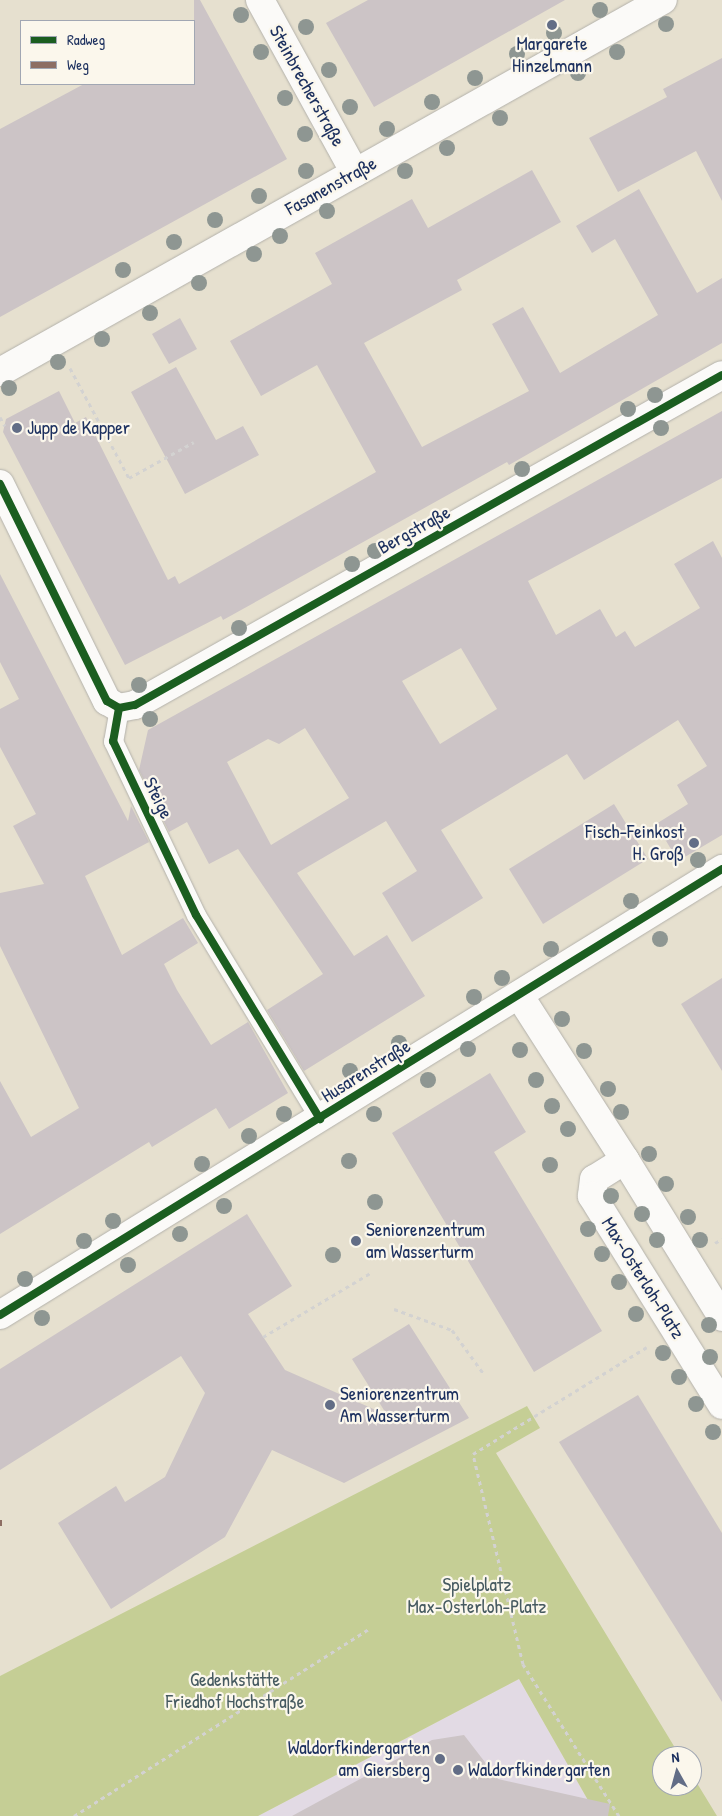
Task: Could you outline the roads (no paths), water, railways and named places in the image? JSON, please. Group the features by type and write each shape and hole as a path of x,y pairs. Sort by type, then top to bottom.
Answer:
{"street":[{"name":"Steinbrecherstraße","path":"260,0 355,173"},
{"name":"Fasanenstraße","path":"0,372 663,0"},
{"name":"Bergstraße","path":"120,708 135,705 722,375"},
{"path":"0,484 107,701 120,708"},
{"name":"Husarenstraße","path":"0,1315 722,869"},
{"path":"519,995 722,1317"},
{"name":"Max-Osterloh-Platz","path":"624,1160 594,1179 592,1196 722,1404"}],"lane":[{"name":"Steige","path":"120,708 113,741 196,915 320,1118"}],"place":[{"name":"Margarete Hinzelmann","path":"552,25"},
{"name":"Jupp de Kapper","path":"17,428"},
{"name":"Fisch-Feinkost H. Groß","path":"694,843"},
{"name":"Seniorenzentrum am Wasserturm","path":"356,1241"},
{"name":"Seniorenzentrum Am Wasserturm","path":"330,1405"},
{"name":"Waldorfkindergarten am Giersberg","path":"440,1759"},
{"name":"Waldorfkindergarten","path":"458,1770"}],"park label":[{"name":"Spielplatz Max-Osterloh-Platz","path":"477,1596"},
{"name":"Gedenkstätte Friedhof Hochstraße","path":"235,1691"}]}
